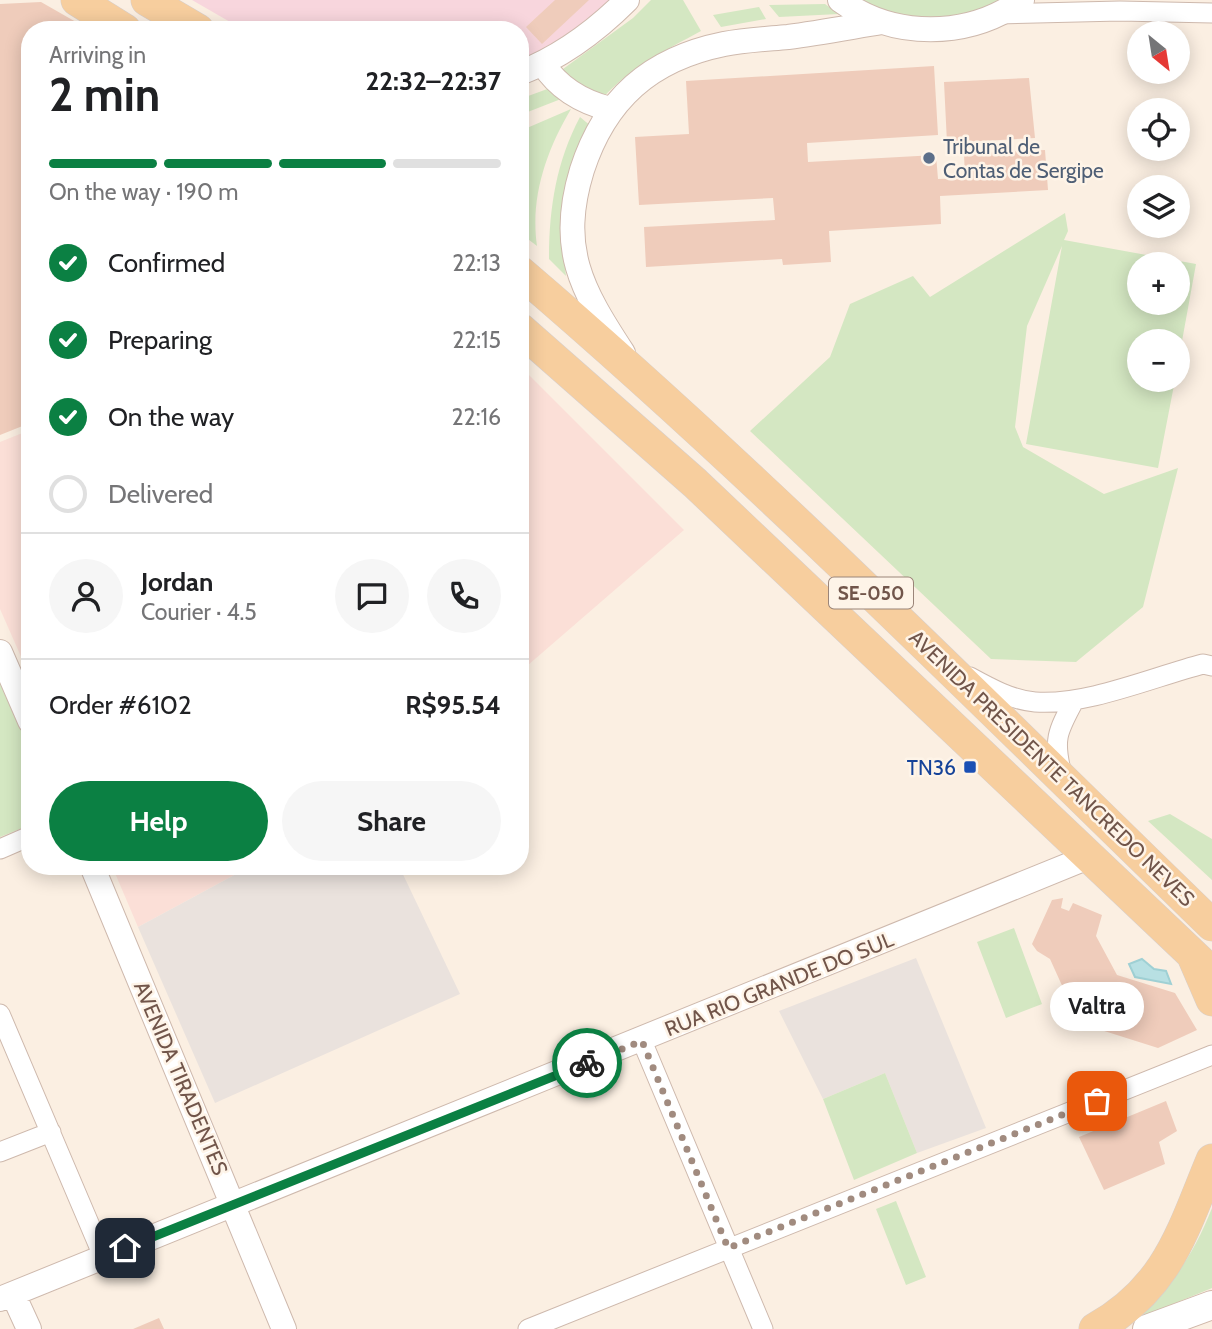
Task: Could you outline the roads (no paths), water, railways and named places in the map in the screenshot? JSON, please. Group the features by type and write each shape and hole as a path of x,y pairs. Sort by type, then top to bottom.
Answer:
{"main road":[{"path":"77,0 111,21"},
{"path":"147,0 183,21"},
{"name":"AVENIDA PRESIDENTE TANCREDO NEVES","path":"529,280 635,371 948,665 1212,925"},
{"name":"AVENIDA PRESIDENTE TANCREDO NEVES","path":"529,338 695,483 1202,964"},
{"path":"1202,964 1212,1000"},
{"path":"1095,1329 1138,1299 1166,1266 1212,1160"},
{"path":"1147,1329 1212,1305"}],"street":[{"path":"529,69 543,64 583,38 627,0"},
{"path":"840,0 882,22 904,28 948,29 971,25 998,14 1021,0"},
{"path":"998,14 1120,11 1212,13"},
{"path":"635,371 596,311 581,280 572,243 571,217 577,187 598,128 610,109 626,90 651,73 686,56 722,44 882,22"},
{"path":"543,64 563,88 580,99 610,109"},
{"path":"0,652 21,700"},
{"path":"948,665 1017,699 1036,702 1074,701 1203,664 1212,666"},
{"path":"1064,782 1055,748 1063,720 1074,701"},
{"path":"0,849 21,840"},
{"name":"RUA RIO GRANDE DO SUL","path":"7,1296 642,1041 1091,856"},
{"name":"AVENIDA TIRADENTES","path":"96,875 284,1329"},
{"path":"0,1014 103,1256"},
{"path":"642,1041 764,1329"},
{"path":"528,1329 1212,1055"},
{"path":"0,1152 51,1132"},
{"path":"7,1296 29,1329"}],"water":[{"path":"1142,959 1154,969 1166,971 1171,984 1135,977 1129,964"}],"place":[{"name":"Tribunal de Contas de Sergipe","path":"929,158"},
{"name":"TN36","path":"970,767"},
{"name":"Valtra","path":"1097,1101"}]}
